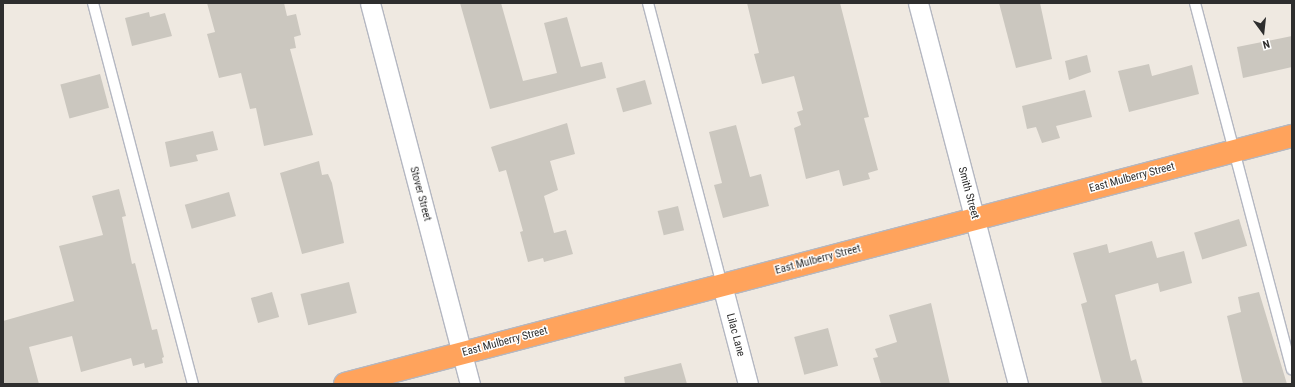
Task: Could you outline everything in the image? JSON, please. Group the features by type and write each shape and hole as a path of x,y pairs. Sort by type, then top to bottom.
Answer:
{"highway":[{"name":"East Mulberry Street","path":"345,384 1292,136"}],"street":[{"name":"Stover Street","path":"370,3 470,384"},
{"name":"Smith Street","path":"918,3 1018,384"},
{"name":"Lilac Lane","path":"722,285 748,384"}],"lane":[{"path":"93,3 193,384"},
{"path":"648,3 722,285"},
{"path":"1195,3 1292,369"}],"building":[{"path":"207,3 284,3 287,16 296,14 301,35 294,37 296,48 290,49 313,135 264,146 256,108 250,109 241,73 219,78 207,34 215,32"},
{"path":"460,3 501,3 523,81 557,73 544,23 567,17 581,67 602,62 606,78 490,109"},
{"path":"747,3 840,3 869,117 864,118 878,170 868,173 870,179 843,186 839,170 806,179 794,128 801,125 797,112 803,110 794,76 762,84 754,54 759,53"},
{"path":"999,3 1040,3 1052,59 1016,68"},
{"path":"149,12 150,17 165,13 172,36 132,46 125,18"},
{"path":"1292,36 1292,67 1243,78 1237,47"},
{"path":"1087,55 1091,72 1069,80 1065,61"},
{"path":"1149,64 1152,76 1192,65 1199,94 1129,112 1118,71"},
{"path":"100,74 109,108 69,118 60,85"},
{"path":"645,80 652,104 623,112 616,88"},
{"path":"1085,90 1092,117 1056,126 1060,138 1042,143 1036,127 1027,129 1022,106"},
{"path":"567,123 575,154 550,161 558,190 544,196 554,233 566,230 573,254 544,262 543,258 528,262 520,232 523,231 506,170 499,172 491,147"},
{"path":"736,125 750,177 761,174 769,206 723,218 714,185 722,183 709,132"},
{"path":"213,131 218,150 196,155 198,161 170,167 165,142"},
{"path":"319,161 322,175 328,174 332,183 344,243 302,254 280,173"},
{"path":"119,189 126,216 122,217 132,264 135,263 152,330 157,329 164,357 162,358 163,363 145,368 144,363 133,366 131,358 81,372 72,336 29,347 39,384 3,384 3,321 74,301 59,246 103,235 92,196"},
{"path":"229,192 236,216 192,229 185,205"},
{"path":"678,206 684,230 664,235 658,211"},
{"path":"1239,219 1247,246 1202,260 1194,233"},
{"path":"1152,241 1157,258 1184,251 1192,283 1160,292 1158,283 1115,295 1131,361 1136,359 1143,384 1102,384 1081,304 1087,302 1073,253 1107,244 1109,253"},
{"path":"349,282 357,313 308,325 300,294"},
{"path":"272,292 279,317 258,323 251,298"},
{"path":"1259,292 1287,384 1243,384 1227,316 1241,312 1238,297"},
{"path":"931,303 950,384 881,384 873,358 878,357 875,349 897,342 889,315"},
{"path":"828,328 838,366 804,375 794,337"},
{"path":"681,363 687,384 625,384 624,377"}]}
